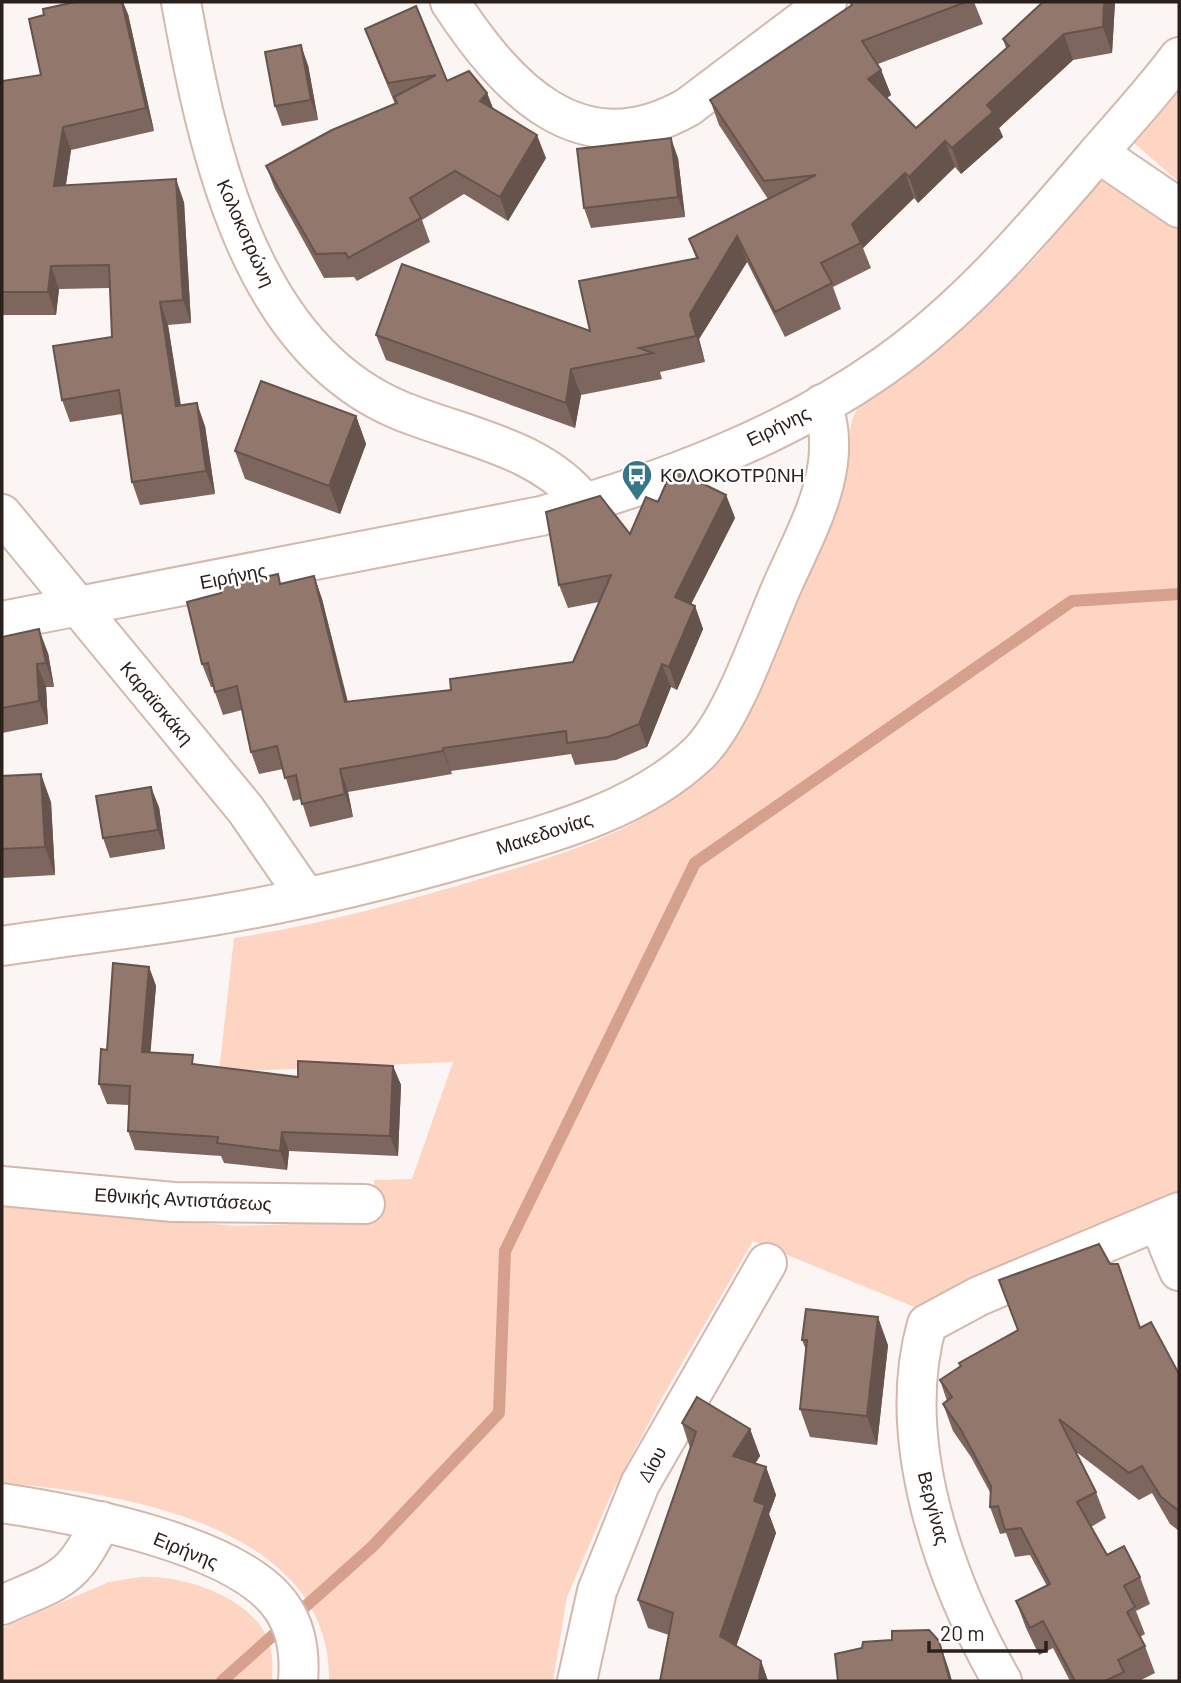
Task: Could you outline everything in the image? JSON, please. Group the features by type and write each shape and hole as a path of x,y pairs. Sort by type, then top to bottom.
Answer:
{"street":[{"name":"Κολοκοτρώνη","path":"181,2 207,128 227,195 260,271 301,333 334,367 370,394 397,409 515,453 569,484 585,504"},
{"path":"450,2 486,55 513,84 569,120 602,130 619,130 652,122 688,107 827,2"},
{"name":"Ειρήνης","path":"2,621 443,537 585,504 718,455 822,404 884,366 945,316 1026,236 1179,57"},
{"path":"1098,153 1179,208"},
{"name":"Μακεδονίας","path":"2,946 208,916 306,897 432,867 574,825 649,790 699,752 729,707 827,477 831,438 822,404"},
{"name":"Καραϊσκάκη","path":"2,513 246,810 306,897"},
{"name":"Εθνικής Αντιστάσεως","path":"2,1186 173,1202 365,1204"},
{"path":"1171,1215 1166,1240 1179,1271"},
{"name":"Βεργίνας","path":"1002,1681 974,1630 956,1586 923,1470 917,1396 927,1324 979,1296 1171,1215"},
{"name":"Δίου","path":"577,1681 597,1591 640,1484 767,1263"},
{"name":"Ειρήνης","path":"2,1503 101,1521 182,1547 253,1578 286,1612 298,1668"},
{"path":"2,1605 69,1573 83,1558 101,1521"}],"shaded area":[{"path":"1179,91 1179,182 1134,143"},
{"path":"1106,175 1179,229 1179,1194 922,1310 753,1241 663,1396 610,1497 567,1597 553,1681 329,1681 321,1628 296,1586 258,1552 210,1527 158,1508 103,1496 2,1483 2,1207 238,1226 375,1221 374,1180 412,1179 453,1062 219,1072 234,938 296,927 386,905 561,854 641,819 690,785 846,454 852,420 857,409 914,370 993,300 1037,256"},
{"path":"156,1577 192,1584 227,1598 242,1608 255,1620 268,1639 272,1657 272,1681 2,1681 2,1628 109,1582"}],"building":[{"path":"75,2 122,2 146,108 63,127 54,186 176,179 183,300 160,302 176,406 197,403 206,471 132,482 119,390 62,400 53,346 112,337 109,265 51,266 48,292 2,292 2,81 41,75 29,19 44,15 43,9"},
{"path":"850,2 966,2 862,41 881,70 868,79 916,128 1009,46 1003,39 1043,2 1104,2 1103,27 1064,34 987,105 993,112 952,148 945,141 909,177 905,173 852,224 861,243 821,263 832,283 775,312 737,236 690,314 696,336 639,348 653,353 571,369 566,403 376,335 402,264 590,331 579,281 698,258 689,239 816,175 764,181 710,100 852,5"},
{"path":"416,6 447,81 469,71 487,93 480,101 537,135 500,197 455,171 410,198 421,218 348,258 346,253 316,254 266,166 332,130 397,103 394,97 436,75 388,83 365,29"},
{"path":"301,45 311,100 275,106 265,52"},
{"path":"671,138 678,197 584,208 577,149"},
{"path":"261,381 356,416 329,486 235,451"},
{"path":"675,470 726,495 675,597 695,606 669,667 662,664 639,724 608,737 567,743 566,731 443,748 443,751 340,769 345,794 302,804 296,775 285,778 277,746 251,752 237,686 215,692 208,663 202,664 187,602 221,593 220,587 278,574 280,584 314,576 345,702 451,690 450,679 573,662 611,575 559,585 546,512 600,496 630,534 646,497 658,502 671,472"},
{"path":"39,629 46,663 37,664 39,701 2,708 2,637"},
{"path":"41,774 45,847 2,849 2,776"},
{"path":"151,787 158,830 103,838 96,796"},
{"path":"113,963 149,967 142,1052 193,1055 192,1064 298,1077 298,1061 393,1066 390,1136 282,1132 280,1151 217,1143 218,1137 128,1131 130,1086 99,1084 101,1049 107,1050"},
{"path":"1099,1244 1110,1264 1118,1264 1140,1328 1151,1322 1179,1374 1179,1511 1161,1497 1142,1466 1129,1473 1059,1419 1096,1492 1077,1502 1107,1555 1124,1546 1140,1577 1124,1586 1135,1607 1127,1612 1145,1646 1118,1660 1124,1672 1105,1681 1075,1681 1043,1621 1030,1628 1016,1601 1050,1584 1021,1528 1005,1530 998,1506 990,1507 991,1486 961,1430 943,1404 952,1397 940,1380 961,1366 959,1363 1018,1330 999,1280"},
{"path":"806,1309 878,1317 867,1416 800,1409 807,1340 802,1340"},
{"path":"697,1397 750,1429 733,1456 766,1467 754,1501 765,1505 720,1636 761,1661 759,1681 660,1681 673,1613 638,1600 696,1432 682,1423"},
{"path":"929,1630 939,1641 950,1681 838,1681 835,1654 862,1648 863,1642 892,1640 892,1631"}],"waterway":[{"path":"222,1681 372,1547 499,1413 505,1251 695,863 1072,601 1179,594"}],"place":[{"name":"ΚΟΛΟΚΟΤΡΩΝΗ","path":"637,502"}]}
